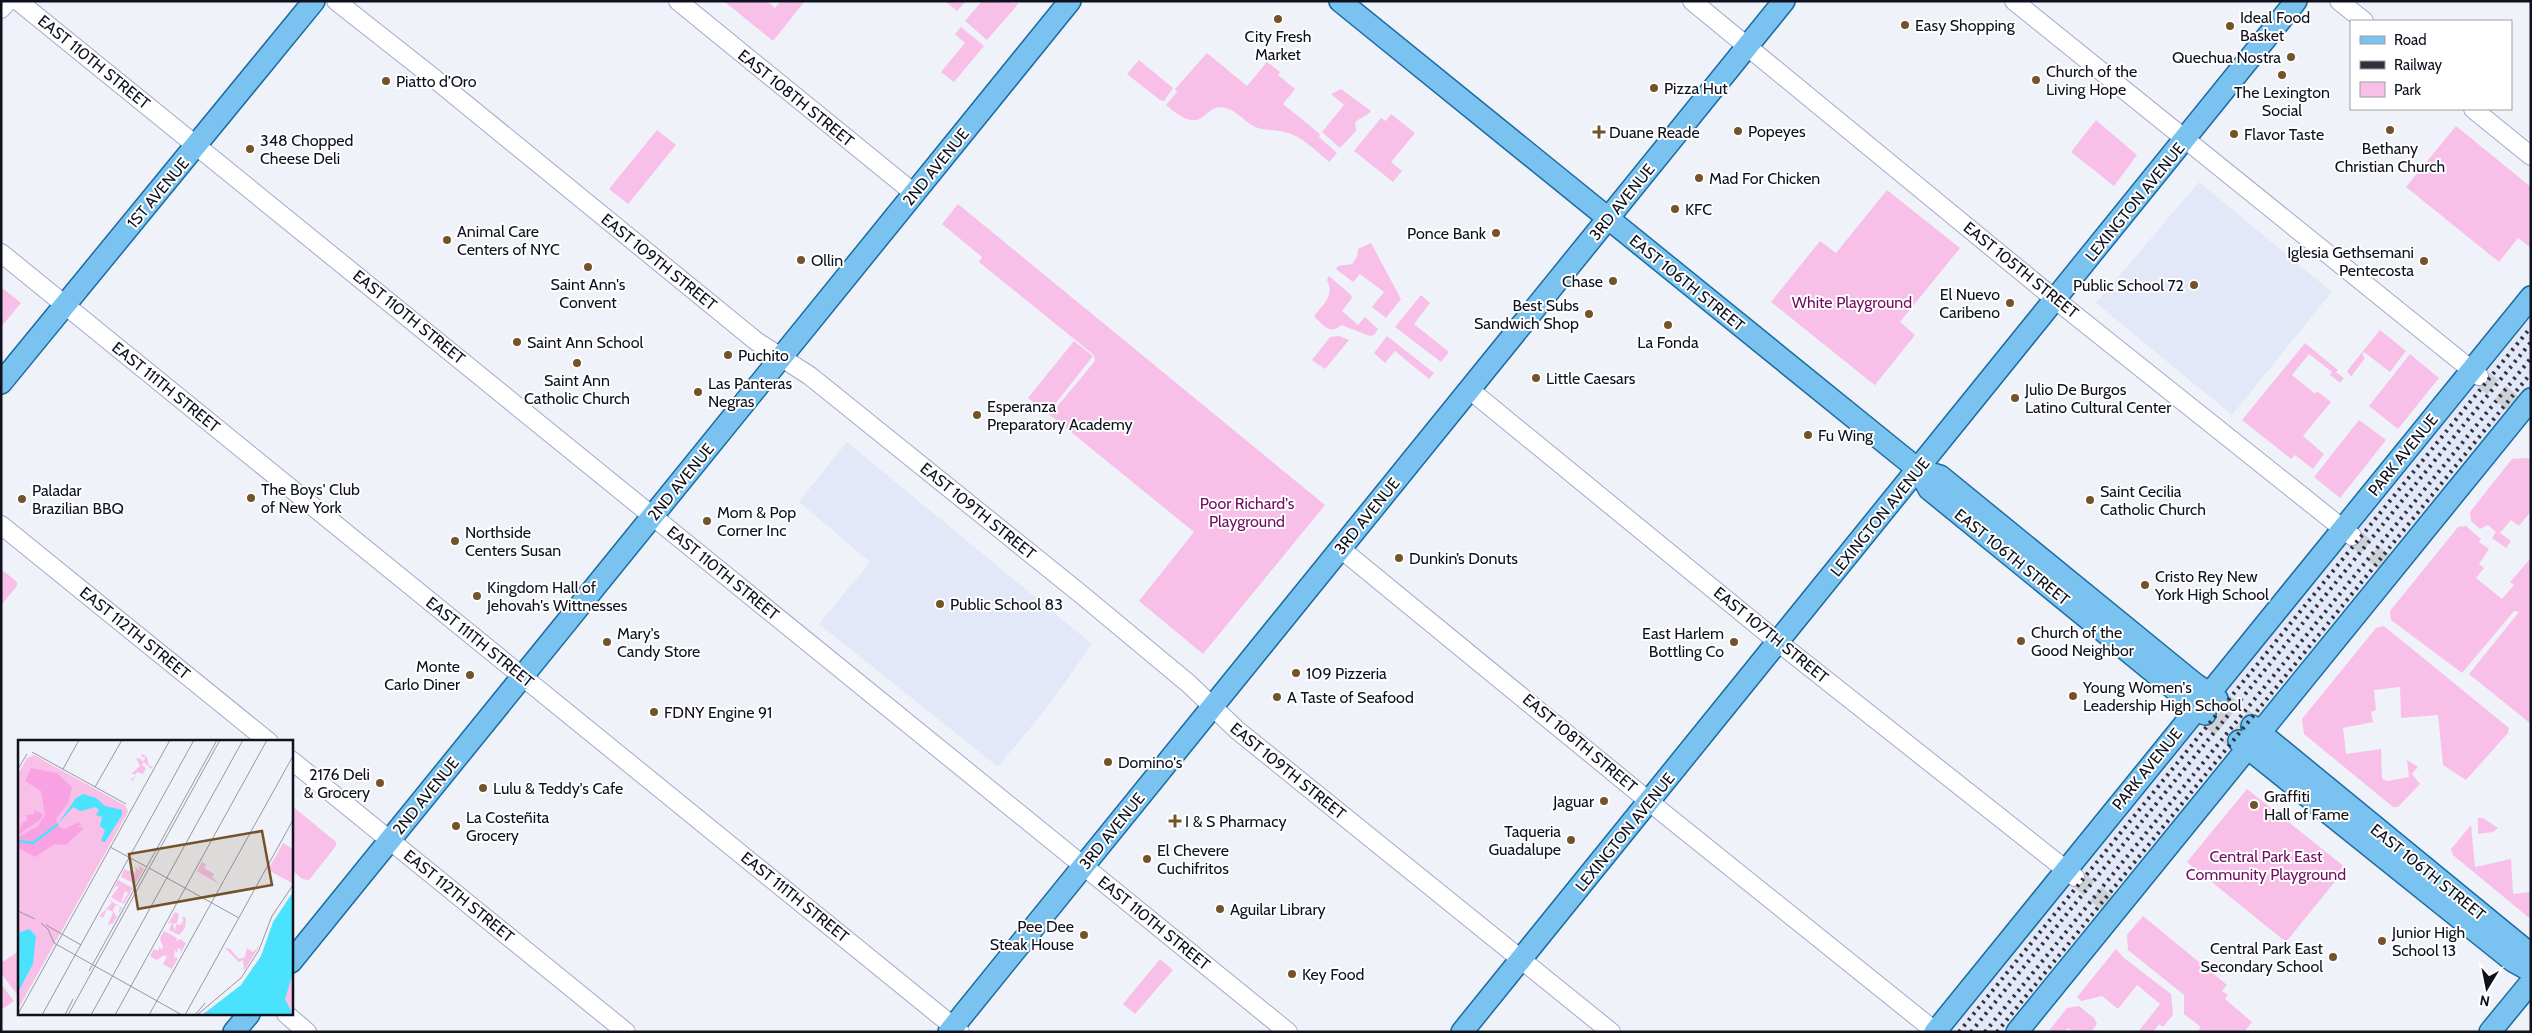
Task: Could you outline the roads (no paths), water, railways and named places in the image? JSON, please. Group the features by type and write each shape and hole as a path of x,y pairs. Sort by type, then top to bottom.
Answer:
{"main road":[{"name":"1ST AVENUE","path":"1,383 314,1"},
{"name":"2ND AVENUE","path":"292,961 1070,1"},
{"name":"EAST 106TH STREET","path":"1340,1 1918,470 1929,489 2207,703"},
{"name":"3RD AVENUE","path":"954,1030 1084,866 1784,1"},
{"name":"LEXINGTON AVENUE","path":"1462,1032 2296,1"},
{"name":"PARK AVENUE","path":"1935,1032 2071,873 2207,703 2348,533 2475,373 2531,297"},
{"path":"2017,1032 2388,566 2524,407"},
{"name":"EAST 106TH STREET","path":"2250,738 2523,948 2531,962"},
{"name":"EAST 106TH STREET","path":"2250,738 2513,961 2531,971"},
{"path":"2490,1032 2531,982"},
{"path":"234,1032 247,1016"}],"street":[{"path":"1,9 8,1"},
{"name":"EAST 110TH STREET","path":"18,1 1288,1032"},
{"name":"EAST 109TH STREET","path":"336,1 438,81 756,341 810,376 1059,577 1213,707 1237,730 1611,1032"},
{"name":"EAST 108TH STREET","path":"678,1 915,194"},
{"name":"EAST 105TH STREET","path":"1692,1 2056,300 2348,533"},
{"path":"2014,1 2475,373"},
{"path":"2339,1 2363,20"},
{"path":"2473,110 2531,156"},
{"name":"EAST 111TH STREET","path":"1,253 954,1030"},
{"name":"EAST 107TH STREET","path":"1470,390 1778,642 2071,873"},
{"name":"EAST 112TH STREET","path":"1,525 267,740"},
{"name":"EAST 108TH STREET","path":"1341,548 1649,801 1935,1032"},
{"name":"EAST 112TH STREET","path":"292,761 626,1032"},
{"path":"288,1016 307,1032"}],"tunnel":[{"path":"2479,376 2514,404"},
{"path":"2352,536 2384,562"},
{"path":"2217,699 2252,726"},
{"path":"2205,714 2238,741"},
{"path":"2075,877 2116,910"}],"railway":[{"path":"1959,1032 2531,327"},
{"path":"1971,1032 2531,342"},
{"path":"1985,1032 2531,358"},
{"path":"1997,1032 2531,373"}],"place":[{"name":"City Fresh Market","path":"1278,19"},
{"name":"Easy Shopping","path":"1905,25"},
{"name":"Ideal Food Basket","path":"2230,26"},
{"name":"Quechua Nostra","path":"2291,57"},
{"name":"The Lexington Social","path":"2282,75"},
{"name":"Church of the Living Hope","path":"2036,80"},
{"name":"Piatto d’Oro","path":"386,81"},
{"name":"Pizza Hut","path":"1654,88"},
{"name":"Bethany Christian Church","path":"2390,130"},
{"name":"Popeyes","path":"1738,131"},
{"name":"Duane Reade","path":"1599,132"},
{"name":"Flavor Taste","path":"2234,134"},
{"name":"348 Chopped Cheese Deli","path":"250,149"},
{"name":"Mad For Chicken","path":"1699,178"},
{"name":"KFC","path":"1675,209"},
{"name":"Ponce Bank","path":"1496,233"},
{"name":"Animal Care Centers of NYC","path":"447,240"},
{"name":"Ollin","path":"801,260"},
{"name":"Iglesia Gethsemani Pentecosta","path":"2424,261"},
{"name":"Saint Ann's Convent","path":"588,267"},
{"name":"Chase","path":"1613,281"},
{"name":"Public School 72","path":"2194,285"},
{"name":"El Nuevo Caribeno","path":"2010,303"},
{"name":"Best Subs Sandwich Shop","path":"1589,314"},
{"name":"La Fonda","path":"1668,325"},
{"name":"Saint Ann School","path":"517,342"},
{"name":"Puchito","path":"728,355"},
{"name":"Saint Ann Catholic Church","path":"577,363"},
{"name":"Little Caesars","path":"1536,378"},
{"name":"Las Panteras Negras","path":"698,392"},
{"name":"Julio De Burgos Latino Cultural Center","path":"2015,398"},
{"name":"Esperanza Preparatory Academy","path":"977,415"},
{"name":"Fu Wing","path":"1808,435"},
{"name":"The Boys' Club of New York","path":"251,498"},
{"name":"Paladar Brazilian BBQ","path":"22,499"},
{"name":"Saint Cecilia Catholic Church","path":"2090,500"},
{"name":"Mom & Pop Corner Inc","path":"707,521"},
{"name":"Northside Centers Susan","path":"455,541"},
{"name":"Dunkin’s Donuts","path":"1399,558"},
{"name":"Cristo Rey New York High School","path":"2145,585"},
{"name":"Kingdom Hall of Jehovah's Wittnesses","path":"477,596"},
{"name":"Public School 83","path":"940,604"},
{"name":"Church of the Good Neighbor","path":"2021,641"},
{"name":"Mary's Candy Store","path":"607,642"},
{"name":"East Harlem Bottling Co","path":"1734,642"},
{"name":"109 Pizzeria","path":"1296,673"},
{"name":"Monte Carlo Diner","path":"470,675"},
{"name":"Young Women's Leadership High School","path":"2073,696"},
{"name":"A Taste of Seafood","path":"1277,697"},
{"name":"FDNY Engine 91","path":"654,712"},
{"name":"Domino's","path":"1108,762"},
{"name":"2176 Deli & Grocery","path":"380,783"},
{"name":"Lulu & Teddy's Cafe","path":"483,788"},
{"name":"Jaguar","path":"1604,801"},
{"name":"Graffiti Hall of Fame","path":"2254,805"},
{"name":"I & S Pharmacy","path":"1175,821"},
{"name":"La Costeñita Grocery","path":"456,826"},
{"name":"Taqueria Guadalupe","path":"1571,840"},
{"name":"El Chevere Cuchifritos","path":"1147,859"},
{"name":"Aguilar Library","path":"1220,909"},
{"name":"Pee Dee Steak House","path":"1084,935"},
{"name":"Junior High School 13","path":"2382,941"},
{"name":"Central Park East Secondary School","path":"2333,957"},
{"name":"Key Food","path":"1292,974"}],"park label":[{"name":"White Playground","path":"1852,302"},
{"name":"Poor Richard's Playground","path":"1247,512"},
{"name":"Central Park East Community Playground","path":"2266,865"}]}
